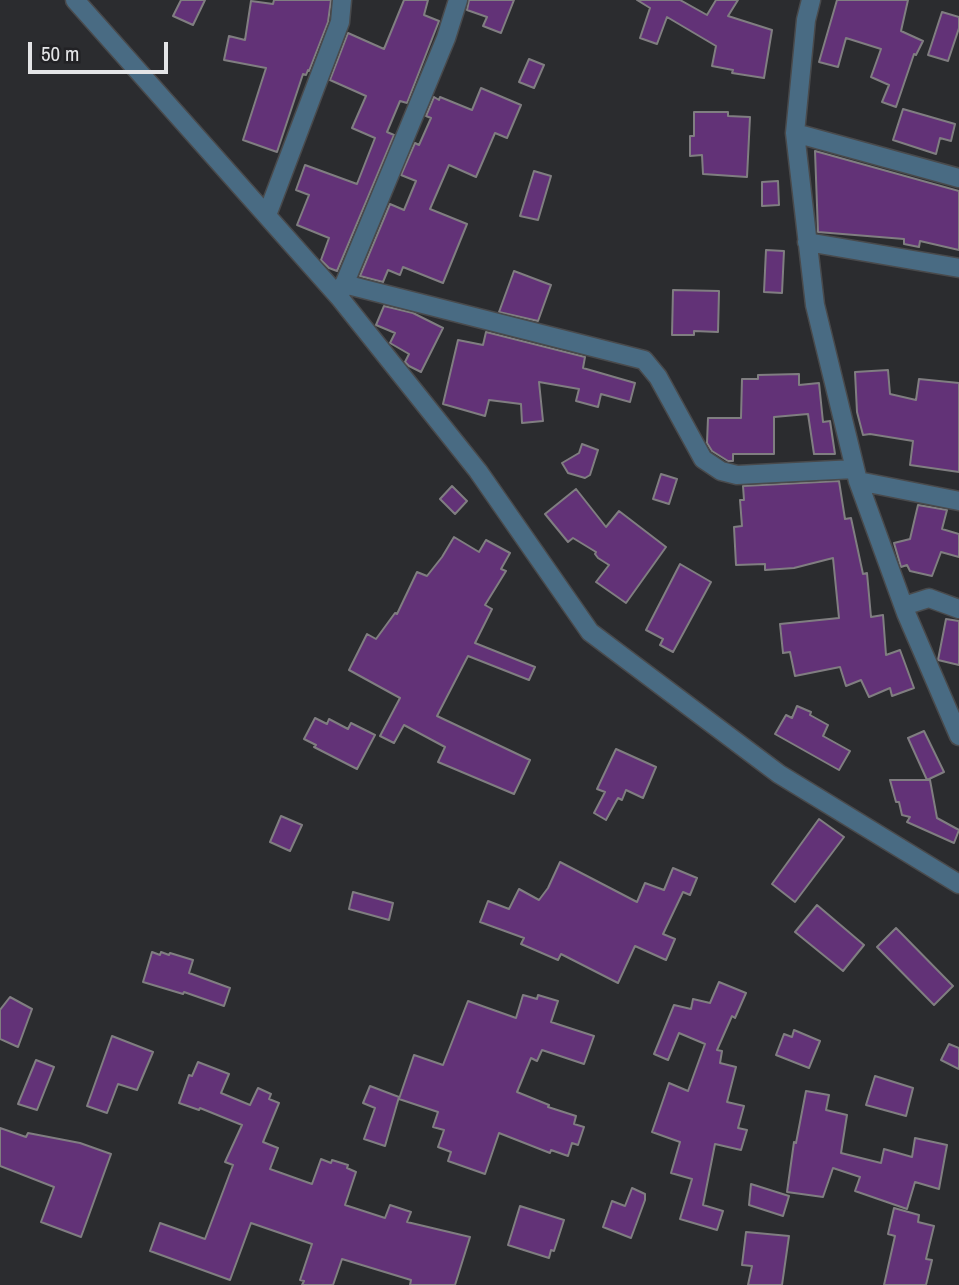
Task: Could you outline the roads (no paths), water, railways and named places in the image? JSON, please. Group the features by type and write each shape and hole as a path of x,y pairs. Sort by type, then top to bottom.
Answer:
{"street":[{"path":"75,0 267,215 341,290 478,471 590,632 779,774 959,884"},
{"path":"267,215 340,22 342,0"},
{"path":"341,290 446,38 458,0"},
{"path":"811,0 806,20 795,133 815,305 857,475 904,606 959,736"},
{"path":"795,133 959,178"},
{"path":"807,242 959,268"},
{"path":"341,290 645,360 658,377 704,459 721,471 737,475 857,475 959,501"},
{"path":"904,606 929,598 959,609"}]}
